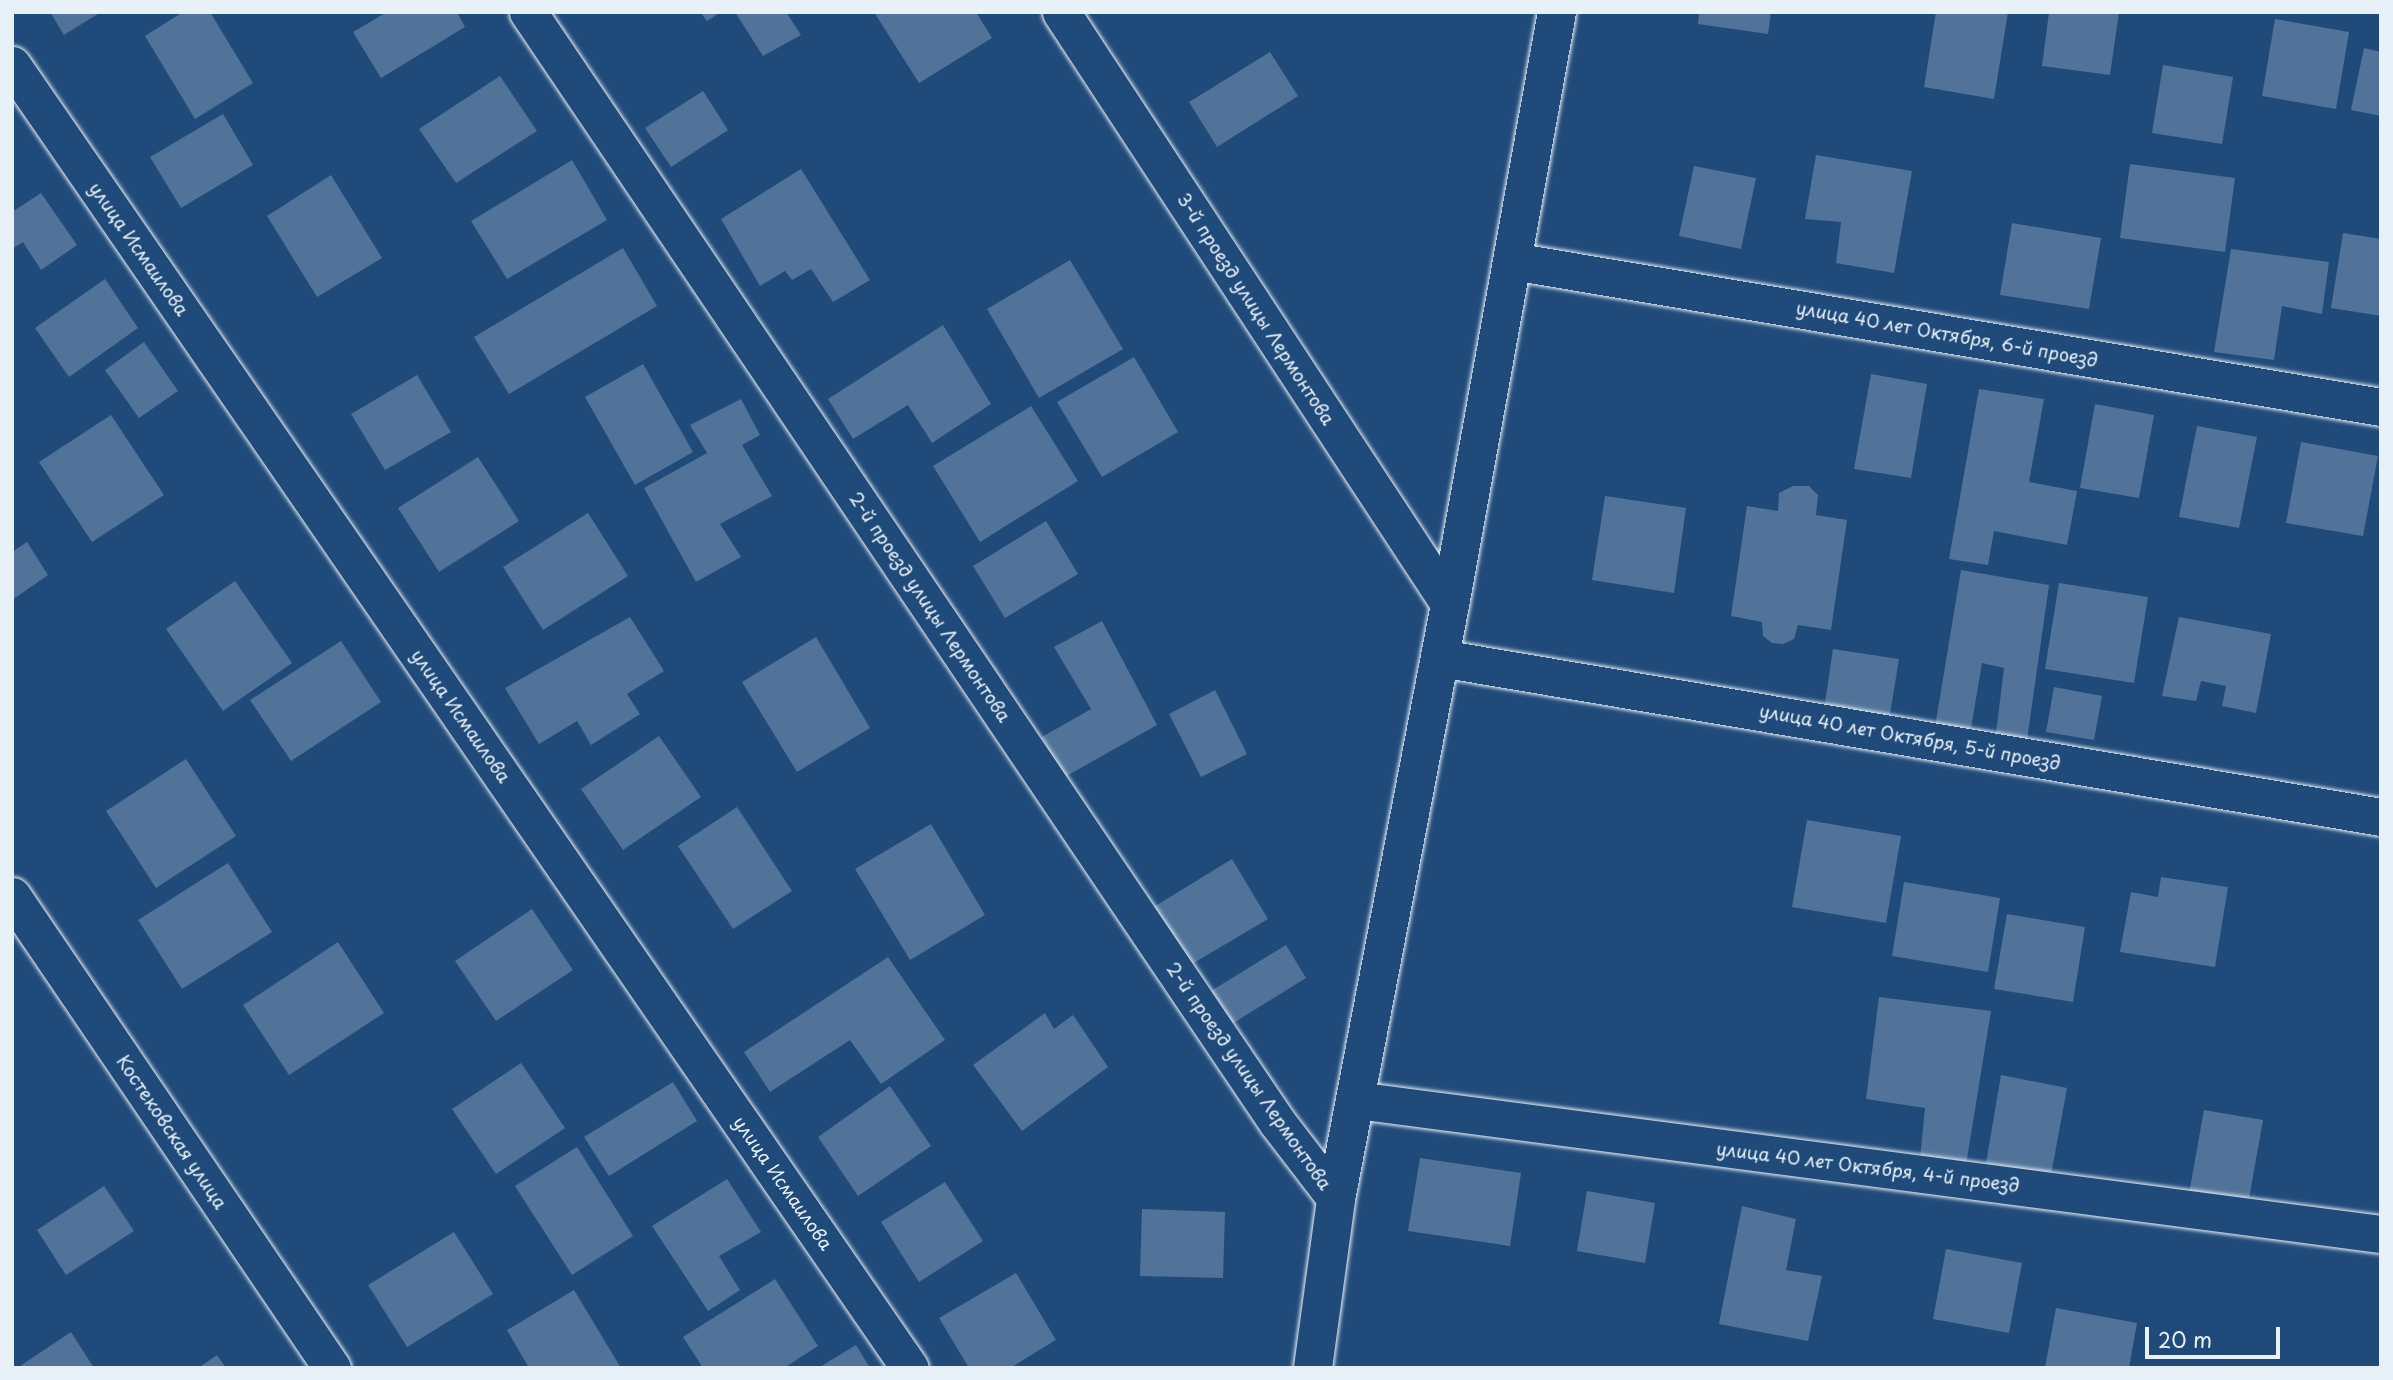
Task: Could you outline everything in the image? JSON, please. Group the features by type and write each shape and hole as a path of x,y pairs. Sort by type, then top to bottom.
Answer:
{"street":[{"name":"2-й проезд улицы Лермонтова","path":"528,12 1277,1122 1336,1199"},
{"name":"3-й проезд улицы Лермонтова","path":"1061,12 1450,605"},
{"path":"1313,1368 1336,1199 1450,605 1557,12"},
{"name":"улица Исмаилова","path":"12,65 910,1368"},
{"name":"улица 40 лет Октября, 6-й проезд","path":"1512,261 2381,407"},
{"name":"улица 40 лет Октября, 5-й проезд","path":"1440,658 2381,817"},
{"name":"Костековская улица","path":"12,896 332,1368"},
{"name":"улица 40 лет Октября, 4-й проезд","path":"1356,1100 2381,1234"}],"building":[{"path":"50,12 101,12 64,35"},
{"path":"183,12 210,12 253,83 195,119 145,36"},
{"path":"387,12 457,12 465,27 381,78 353,32"},
{"path":"700,12 721,12 707,21"},
{"path":"735,12 786,12 801,35 763,56"},
{"path":"874,12 976,12 992,38 919,83"},
{"path":"1699,12 1771,12 1768,34 1698,24"},
{"path":"1936,12 2008,12 1994,99 1924,87"},
{"path":"2049,12 2119,12 2110,75 2042,66"},
{"path":"2275,19 2349,32 2336,109 2262,96"},
{"path":"2364,48 2381,52 2381,116 2351,110"},
{"path":"1270,52 1298,96 1217,147 1189,102"},
{"path":"2163,65 2233,77 2222,144 2152,133"},
{"path":"500,76 537,131 456,183 419,129"},
{"path":"703,91 728,130 671,167 645,128"},
{"path":"223,114 253,165 181,208 150,157"},
{"path":"1816,155 1912,171 1894,273 1836,263 1841,222 1805,219"},
{"path":"572,160 607,220 507,279 471,221"},
{"path":"2130,164 2235,178 2225,252 2120,238"},
{"path":"1694,166 1756,178 1741,249 1679,236"},
{"path":"801,169 870,280 833,302 811,269 792,280 785,271 760,286 721,219"},
{"path":"331,175 382,258 317,297 267,216"},
{"path":"41,193 77,245 41,270 23,242 12,249 12,212"},
{"path":"2012,223 2101,238 2089,309 2000,295"},
{"path":"2343,233 2381,239 2381,316 2331,308"},
{"path":"623,248 657,306 509,394 474,337"},
{"path":"2231,249 2329,262 2322,314 2282,306 2274,360 2214,352"},
{"path":"1070,260 1123,349 1039,398 987,309"},
{"path":"105,279 138,328 69,377 35,328"},
{"path":"943,325 991,404 932,443 908,405 853,439 828,399"},
{"path":"144,342 178,391 139,418 105,370"},
{"path":"1134,357 1178,432 1102,477 1057,402"},
{"path":"643,364 693,452 635,485 585,397"},
{"path":"1871,374 1927,384 1911,478 1854,469"},
{"path":"417,375 451,432 385,470 351,414"},
{"path":"1979,389 2044,399 2029,482 2077,491 2067,545 1994,531 1988,565 1949,559"},
{"path":"741,399 760,435 742,445 772,496 720,524 741,557 696,582 644,488 707,453 690,425"},
{"path":"2095,404 2154,415 2139,498 2080,488"},
{"path":"1031,406 1078,481 980,542 933,466"},
{"path":"111,415 164,495 92,542 39,462"},
{"path":"2197,426 2257,437 2239,528 2179,517"},
{"path":"2301,442 2378,456 2363,536 2286,523"},
{"path":"478,457 519,521 439,572 398,508"},
{"path":"1793,486 1809,486 1818,495 1816,515 1847,520 1831,630 1798,625 1794,639 1783,644 1772,643 1763,636 1762,622 1731,616 1747,506 1778,511 1779,493"},
{"path":"1605,496 1686,508 1674,593 1592,580"},
{"path":"588,513 628,576 543,630 503,567"},
{"path":"1046,521 1078,574 1005,618 973,566"},
{"path":"27,542 48,575 12,600 12,552"},
{"path":"1961,570 2049,585 2026,747 1995,741 2004,668 1982,663 1969,740 1934,733"},
{"path":"235,581 292,663 223,711 166,629"},
{"path":"2059,583 2148,597 2134,683 2045,669"},
{"path":"630,617 664,671 627,694 640,714 591,745 577,721 539,744 505,688"},
{"path":"2179,617 2271,634 2256,713 2222,706 2226,686 2201,681 2196,701 2162,696"},
{"path":"1102,621 1157,725 1063,778 1042,737 1091,709 1054,647"},
{"path":"816,637 870,728 797,772 742,682"},
{"path":"341,641 381,702 291,761 250,700"},
{"path":"1833,649 1899,659 1888,726 1823,716"},
{"path":"2054,687 2102,696 2094,740 2046,732"},
{"path":"1215,690 1247,754 1201,777 1169,714"},
{"path":"659,736 701,797 623,850 581,789"},
{"path":"186,759 236,836 156,888 106,811"},
{"path":"737,807 792,891 733,929 678,846"},
{"path":"1807,820 1901,836 1886,923 1792,907"},
{"path":"931,824 985,915 910,960 855,869"},
{"path":"1232,859 1268,919 1187,967 1152,908"},
{"path":"228,863 272,932 182,989 138,920"},
{"path":"2161,877 2228,887 2215,967 2120,952 2131,892 2158,897"},
{"path":"1904,882 2000,898 1988,972 1892,956"},
{"path":"532,909 573,970 496,1021 455,961"},
{"path":"2007,914 2085,927 2073,1002 1994,989"},
{"path":"338,942 384,1013 289,1075 243,1005"},
{"path":"1286,945 1306,978 1227,1027 1206,994"},
{"path":"888,957 945,1040 881,1084 850,1040 770,1092 744,1052"},
{"path":"1879,997 1991,1011 1966,1165 1920,1159 1925,1108 1866,1099"},
{"path":"1045,1013 1054,1029 1073,1015 1108,1067 1022,1131 973,1065"},
{"path":"521,1063 565,1128 496,1174 452,1109"},
{"path":"2001,1075 2067,1088 2051,1175 1986,1163"},
{"path":"673,1082 697,1121 609,1176 584,1137"},
{"path":"890,1086 931,1146 858,1196 818,1137"},
{"path":"2204,1110 2263,1120 2247,1210 2188,1199"},
{"path":"577,1147 633,1236 572,1275 515,1186"},
{"path":"1420,1158 1521,1173 1510,1246 1408,1231"},
{"path":"727,1179 761,1232 719,1256 740,1290 708,1311 652,1226"},
{"path":"945,1182 983,1241 919,1282 881,1222"},
{"path":"104,1186 134,1231 66,1275 37,1230"},
{"path":"1587,1191 1655,1203 1645,1263 1577,1251"},
{"path":"1742,1206 1796,1219 1786,1270 1822,1276 1808,1341 1719,1324"},
{"path":"1142,1209 1225,1212 1223,1278 1140,1276"},
{"path":"454,1232 493,1294 407,1347 368,1285"},
{"path":"1946,1249 2022,1263 2009,1333 1933,1319"},
{"path":"1016,1273 1056,1340 1010,1368 969,1368 939,1318"},
{"path":"775,1279 818,1346 784,1368 703,1368 683,1337"},
{"path":"574,1290 621,1368 529,1368 507,1330"},
{"path":"2056,1308 2137,1323 2129,1368 2045,1368"},
{"path":"71,1332 94,1368 17,1368"},
{"path":"856,1345 870,1368 818,1368"},
{"path":"217,1355 226,1368 198,1368"}]}
